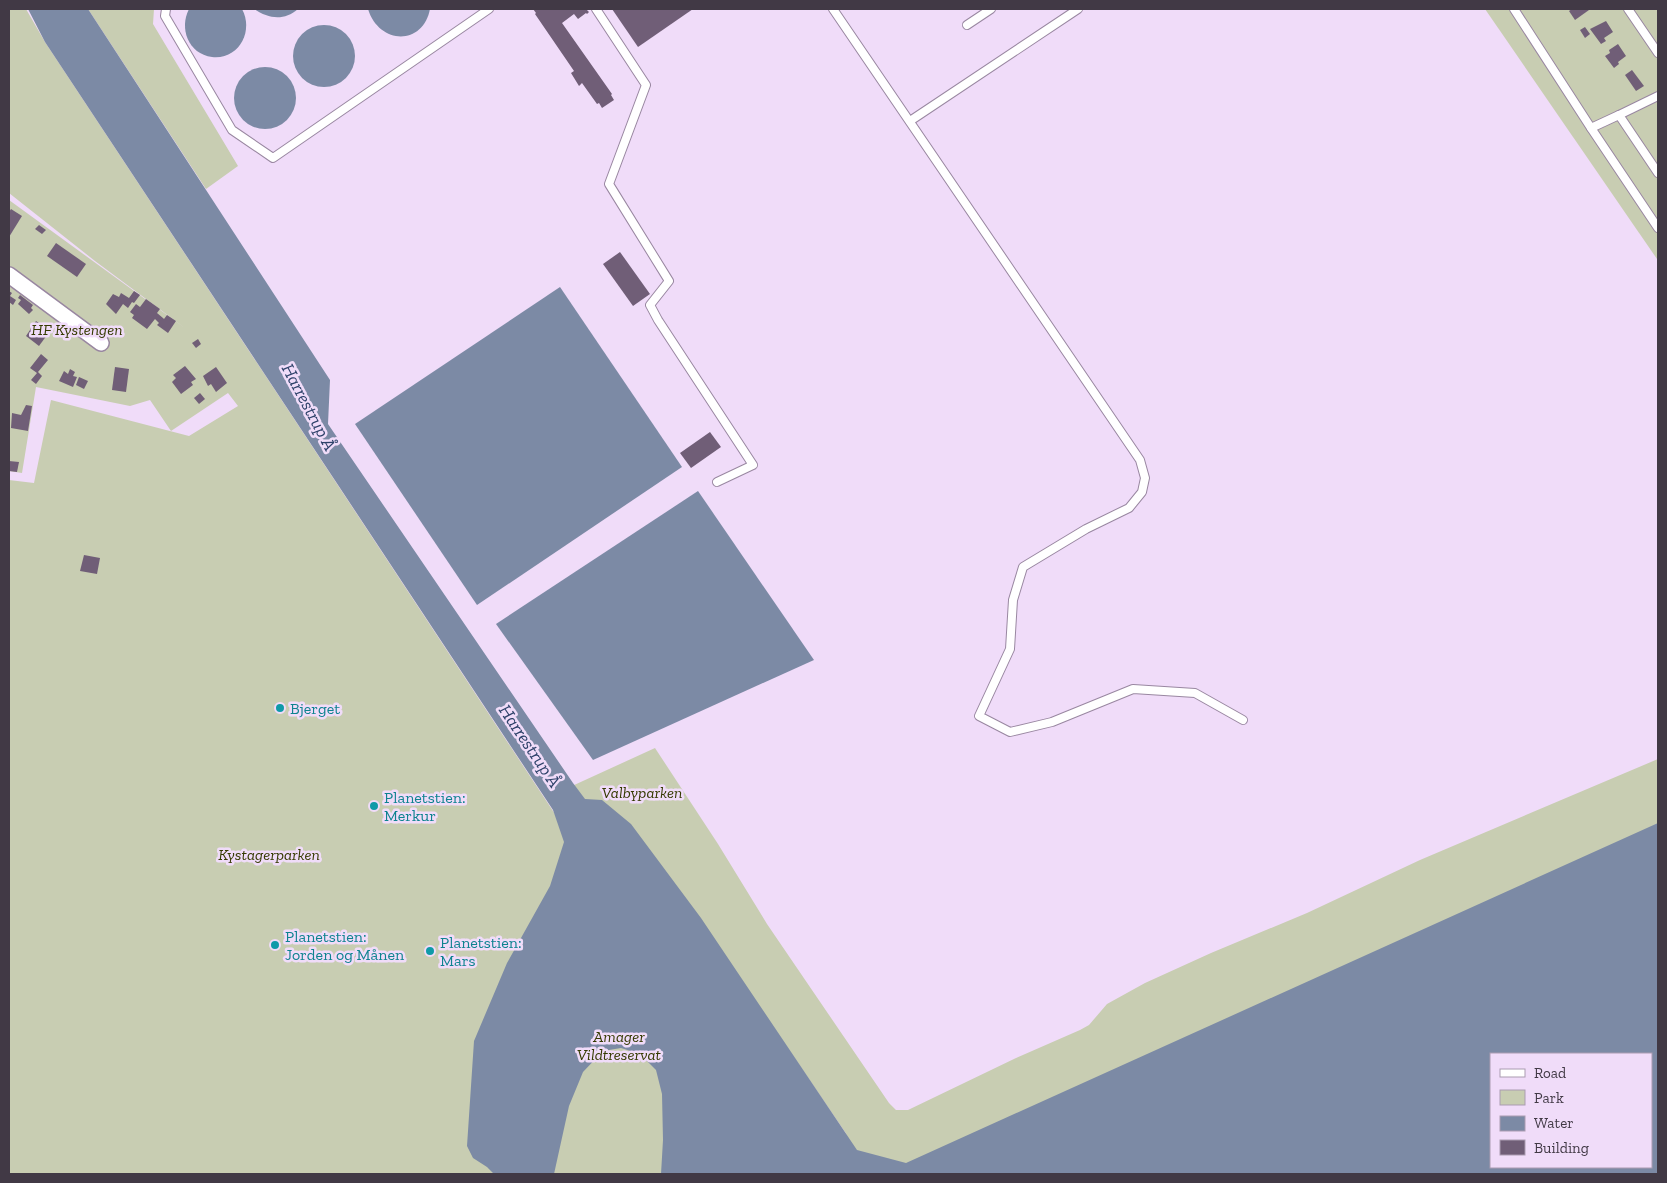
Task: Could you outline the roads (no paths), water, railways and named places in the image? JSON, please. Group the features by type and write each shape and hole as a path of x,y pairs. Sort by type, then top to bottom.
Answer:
{"street":[{"path":"9,276 101,343"}],"lane":[{"path":"166,9 165,16 232,130 273,158 489,9"},
{"path":"596,9 646,85 609,184 669,281 650,305 753,465 717,482"},
{"path":"833,9 1140,460 1145,478 1142,492 1129,508 1086,529 1023,567 1013,600 1010,649 979,717 1010,732 1052,722 1133,689 1195,693 1244,720"},
{"path":"967,25 991,9"},
{"path":"910,121 1078,9"},
{"path":"1514,9 1658,228"},
{"path":"1628,9 1658,53"},
{"path":"1591,128 1658,96"},
{"path":"1619,115 1658,173"}],"water":[{"name":"Amager Vildtreservat","path":"28,9 88,9 330,380 328,424 573,783 585,799 602,800 631,824 701,918 857,1150 906,1163 1658,823 1658,1174 661,1174 663,1140 662,1094 656,1070 640,1054 621,1048 603,1051 583,1072 569,1106 554,1174 494,1174 473,1158 467,1146 474,1041 507,963 550,886 564,842 553,810 45,42"},
{"path":"189,9 242,9 246,26 245,35 237,49 222,57 212,57 197,51 192,46 186,32 186,16"},
{"path":"254,9 298,9 282,17 271,17"},
{"path":"368,9 430,9 426,21 419,30 410,35 400,36 391,35 381,29 374,21"},
{"path":"318,25 330,25 346,34 353,44 355,56 353,68 346,78 330,87 318,87 307,82 298,73 293,62 293,50 298,39 307,30"},
{"path":"259,67 271,67 287,76 294,86 296,98 294,110 287,120 271,129 259,129 248,124 239,115 234,104 234,92 239,81 248,72"},
{"path":"560,287 682,467 477,605 355,424"},
{"path":"698,491 814,660 593,760 496,624"}],"place":[{"name":"Bjerget","path":"280,708"},
{"name":"Planetstien: Merkur","path":"374,806"},
{"name":"Planetstien: Jorden og Månen","path":"275,945"},
{"name":"Planetstien: Mars","path":"430,951"}],"park label":[{"name":"HF Kystengen","path":"77,329"},
{"name":"Valbyparken","path":"642,792"},
{"name":"Kystagerparken","path":"269,854"}],"water label":[{"name":"Harrestrup Å","path":"309,407"},
{"name":"Harrestrup Å","path":"530,746"}]}
